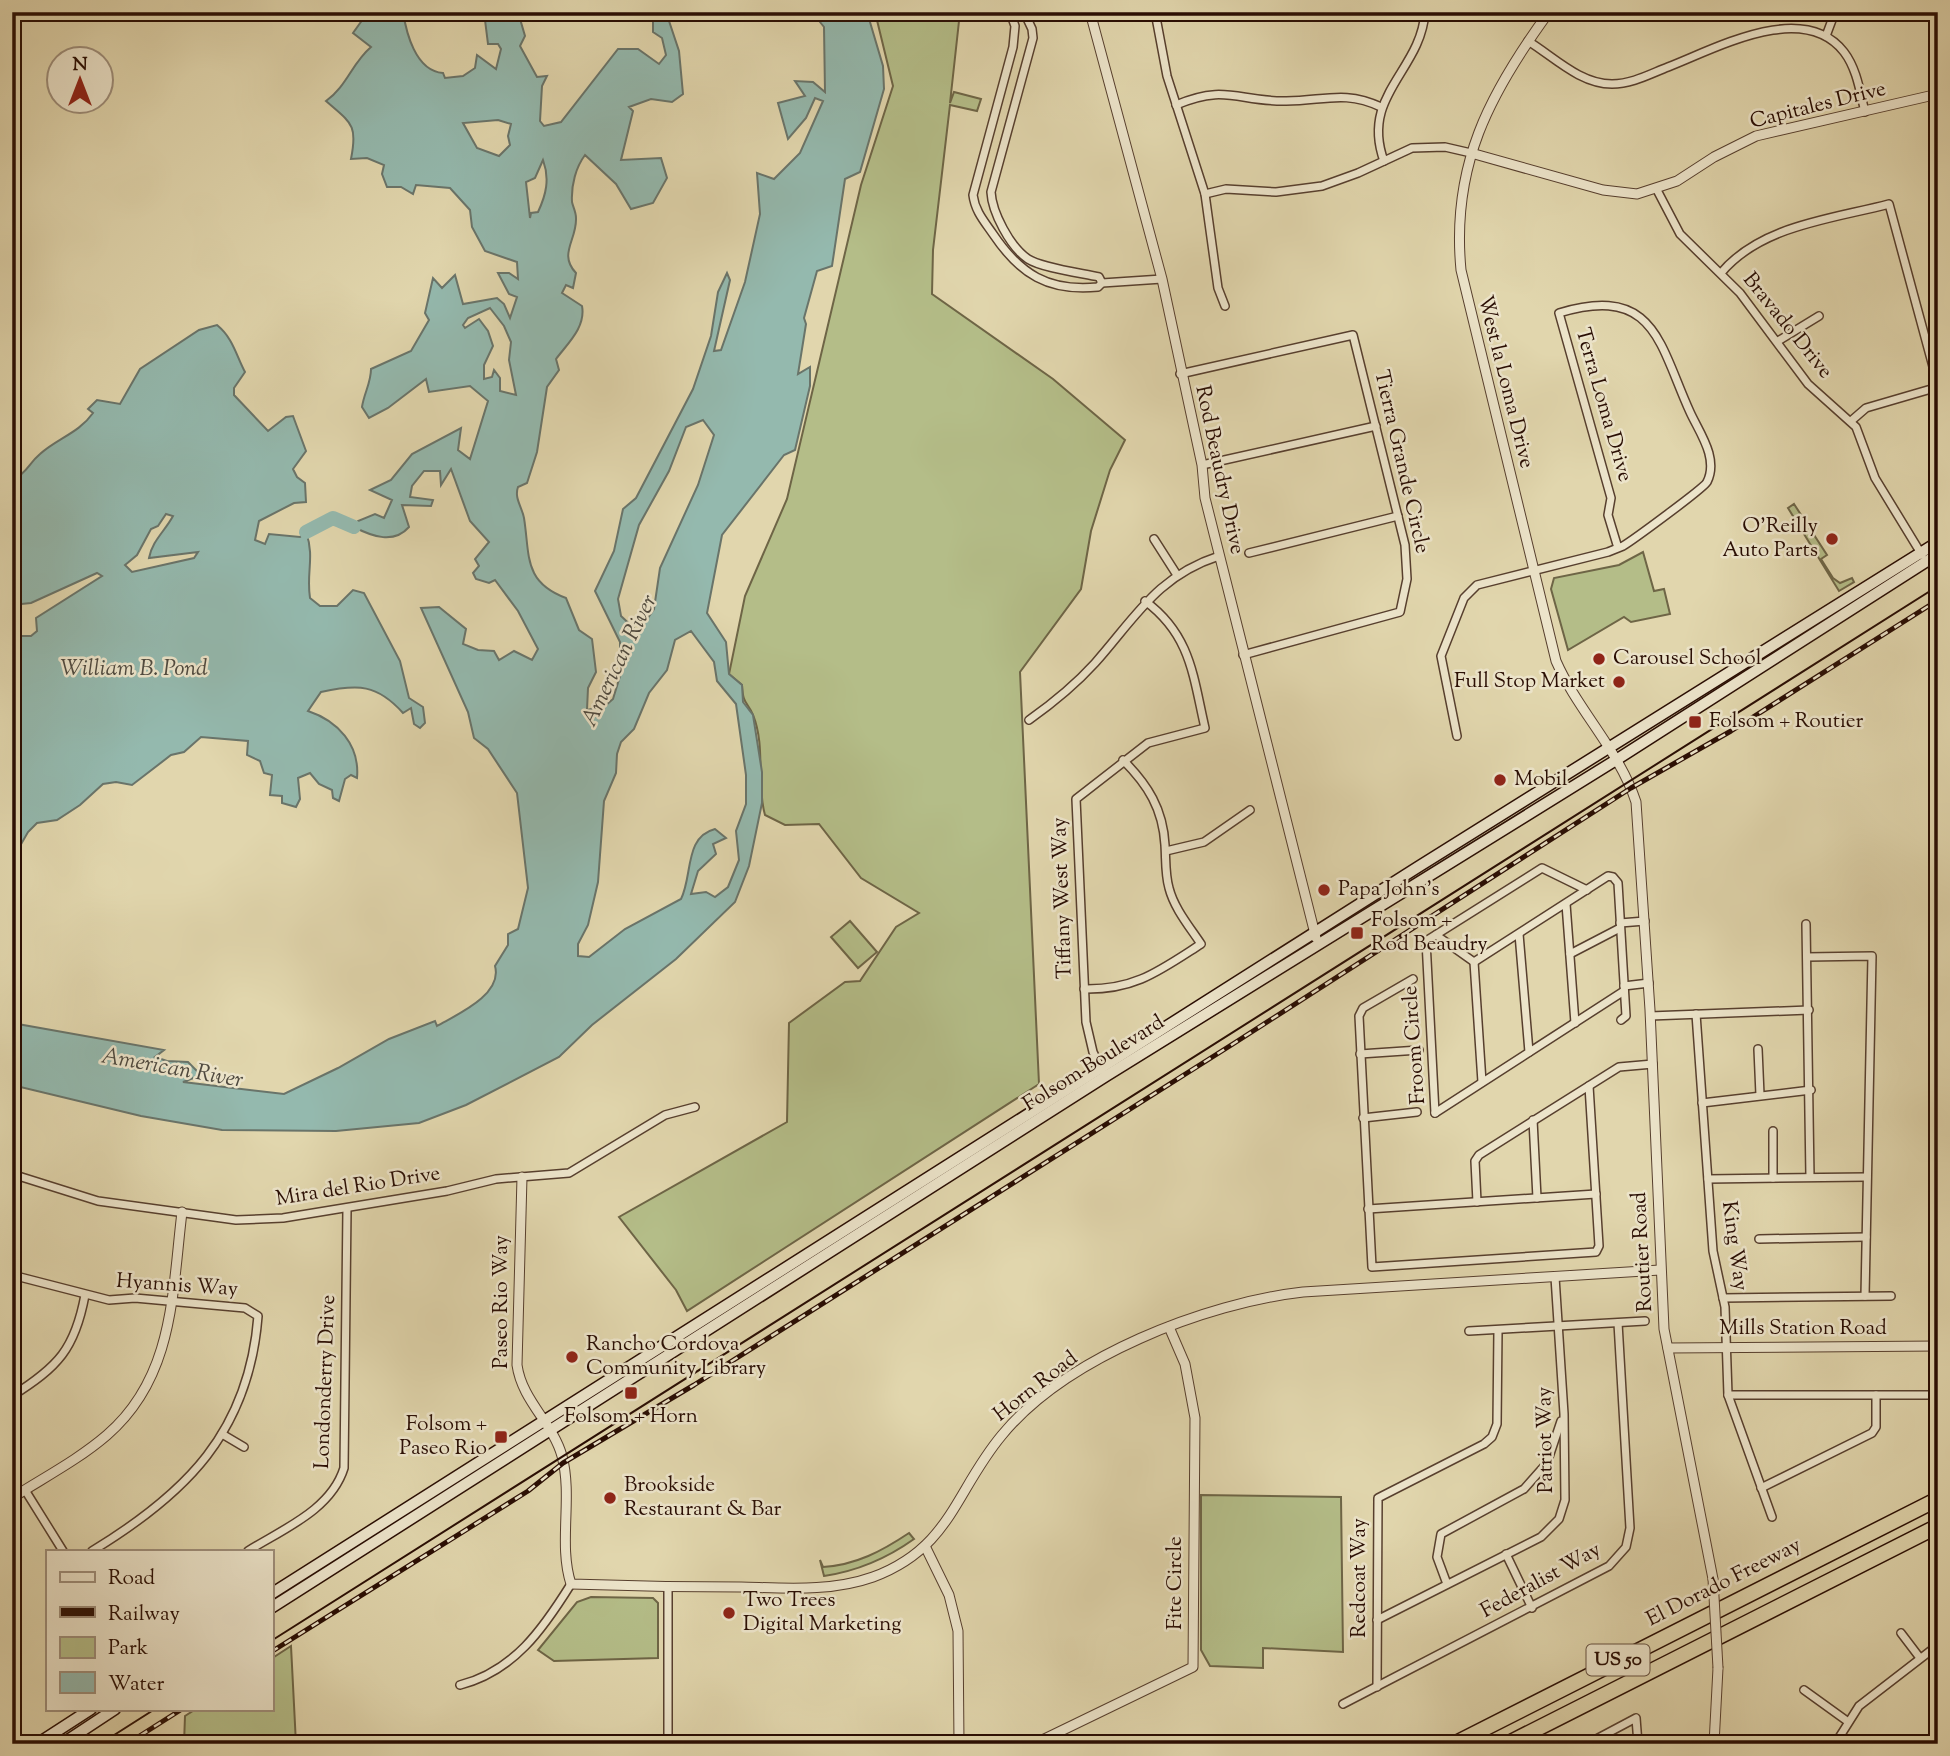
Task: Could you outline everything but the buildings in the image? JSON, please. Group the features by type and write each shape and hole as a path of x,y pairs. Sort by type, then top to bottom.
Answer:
{"highway":[{"name":"El Dorado Freeway","path":"1454,1744 1938,1499"},
{"name":"US 50","path":"1507,1744 1938,1526"}],"main road":[{"name":"Folsom Boulevard","path":"273,1593 783,1269 1317,939 1456,859 1616,760 1719,695 1923,556 1938,542"},
{"name":"Folsom Boulevard","path":"1317,939 1491,821 1752,656 1923,556 1938,554"},
{"path":"1719,695 1727,683 1751,666 1752,656"},
{"path":"1456,859 1460,850 1484,834 1491,821"},
{"name":"Folsom Boulevard","path":"273,1607 740,1310 1103,1072"},
{"path":"740,1310 750,1297 783,1275 783,1269"},
{"path":"637,1375 668,1351 675,1337"},
{"path":"368,1547 369,1539 405,1516 414,1503"},
{"path":"37,1744 89,1710"},
{"path":"62,1744 113,1710"}],"street":[{"path":"1010,12 1015,26 1011,53 976,176 974,206 1003,249 1029,275 1077,289 1098,287 1102,283 1162,279"},
{"path":"1024,12 1032,29 1028,58 991,192 992,205 1014,243 1029,260 1099,278 1102,283"},
{"name":"Rod Beaudry Drive","path":"1090,12 1162,279 1202,465 1205,499 1317,939"},
{"path":"1155,12 1176,106 1205,194 1218,288 1225,306"},
{"path":"1384,161 1377,136 1381,107 1416,43 1425,12"},
{"name":"West la Loma Drive","path":"1549,12 1528,41 1488,108 1471,153 1459,205 1461,270 1556,661 1574,698 1616,760"},
{"path":"1826,36 1835,12"},
{"path":"1528,41 1579,76 1611,84 1639,79 1769,28 1794,25 1826,36 1837,44 1850,61 1865,113"},
{"path":"1011,53 1028,58"},
{"path":"1176,106 1217,93 1273,101 1348,96 1381,107"},
{"name":"Capitales Drive","path":"1471,153 1613,193 1637,194 1657,190 1756,136 1938,94"},
{"path":"1205,194 1226,189 1299,190 1344,179 1412,148 1424,146 1445,147 1471,153"},
{"name":"Bravado Drive","path":"1657,190 1680,234 1721,273 1778,341 1808,384 1851,421 1861,438 1875,478 1923,556"},
{"path":"1721,273 1729,264 1772,235 1889,204 1938,386 1867,408 1851,421"},
{"name":"Terra Loma Drive","path":"1457,736 1441,656 1464,597 1477,585 1618,548 1700,491 1709,477 1705,437 1690,414 1666,349 1656,333 1639,318 1619,308 1583,306 1559,313 1611,498 1608,515 1618,548"},
{"path":"1778,341 1819,317"},
{"name":"Tierra Grande Circle","path":"1181,374 1353,335 1398,516 1407,565 1400,611 1349,624 1296,643 1243,655"},
{"path":"1202,465 1376,426"},
{"path":"1249,553 1398,516"},
{"path":"1154,539 1177,575"},
{"path":"1029,720 1094,664 1145,601 1177,575 1219,556"},
{"name":"Tiffany West Way","path":"1103,1072 1088,1034 1076,799 1123,760 1149,743 1205,728 1182,640 1167,618 1145,601"},
{"path":"1084,989 1110,990 1142,981 1201,944 1173,898 1165,831 1156,801 1145,783 1123,760"},
{"name":"Routier Road","path":"1616,760 1636,802 1649,983 1660,1270 1668,1348 1713,1579 1717,1668 1714,1744"},
{"path":"1166,851 1204,842 1250,810"},
{"path":"1474,962 1436,935 1542,868 1587,890"},
{"path":"1474,962 1608,876 1616,878 1626,1016 1621,1020"},
{"path":"1566,904 1576,1023"},
{"path":"1570,954 1620,925 1645,921"},
{"path":"1806,924 1810,1010 1810,1177"},
{"path":"1519,934 1529,1052"},
{"name":"Froom Circle","path":"1436,935 1426,941 1435,1113 1576,1023 1624,988"},
{"path":"1807,957 1872,956 1865,1296"},
{"path":"1474,962 1482,1082"},
{"path":"1413,979 1360,1011 1372,1267 1590,1255 1599,1246 1589,1086"},
{"path":"1624,988 1649,983"},
{"path":"1650,1016 1810,1010"},
{"name":"King Way","path":"1696,1014 1713,1251 1723,1298 1728,1395 1772,1517"},
{"path":"1758,1049 1759,1096"},
{"path":"1360,1054 1419,1050"},
{"path":"1477,1202 1476,1157 1619,1066 1653,1064"},
{"path":"1702,1103 1811,1090"},
{"name":"Mira del Rio Drive","path":"12,1174 98,1201 236,1220 262,1220 347,1209 496,1179 569,1173 665,1115 695,1107"},
{"path":"1363,1118 1417,1112"},
{"path":"1534,1120 1537,1198"},
{"path":"1773,1131 1773,1178"},
{"name":"Paseo Rio Way","path":"522,1177 517,1365 521,1385 543,1422"},
{"path":"1708,1179 1867,1177"},
{"path":"1368,1209 1596,1194"},
{"name":"Londonderry Drive","path":"250,1550 322,1504 336,1488 344,1468 347,1209"},
{"path":"12,1498 96,1444 133,1409 158,1365 169,1328 182,1212"},
{"path":"1759,1239 1866,1237"},
{"name":"Horn Road","path":"571,1584 668,1587 838,1586 881,1573 925,1546 948,1521 992,1448 1018,1418 1105,1356 1203,1314 1273,1296 1660,1270"},
{"name":"Hyannis Way","path":"12,1275 109,1300 135,1298 245,1308 258,1316 246,1380 222,1434 194,1473 168,1500 93,1550"},
{"name":"Patriot Way","path":"1377,1620 1548,1532 1564,1509 1564,1414 1555,1277"},
{"path":"12,1396 47,1373 66,1352 78,1328 85,1295"},
{"path":"1723,1298 1891,1296"},
{"path":"1469,1331 1645,1321"},
{"name":"Federalist Way","path":"1343,1704 1532,1608 1609,1566 1621,1555 1629,1538 1618,1323"},
{"name":"Fite Circle","path":"1034,1744 1193,1667 1195,1418 1185,1364 1169,1327"},
{"name":"Redcoat Way","path":"1377,1687 1378,1497 1484,1444 1492,1437 1497,1424 1498,1330"},
{"name":"Mills Station Road","path":"1668,1348 1938,1346"},
{"path":"1728,1395 1936,1395 1936,1432"},
{"path":"1761,1488 1872,1433 1876,1427 1876,1395"},
{"path":"1447,1584 1437,1558 1441,1534 1524,1489 1547,1463 1564,1414"},
{"path":"460,1685 489,1674 517,1656 552,1615 571,1584 567,1571 565,1478 560,1451 543,1422"},
{"path":"222,1434 244,1447"},
{"path":"25,1490 62,1550"},
{"path":"925,1546 949,1595 958,1631 958,1744"},
{"path":"1506,1554 1532,1608"},
{"path":"668,1587 668,1744"},
{"path":"1901,1633 1920,1658"},
{"path":"1835,1744 1847,1721 1866,1700 1938,1645"},
{"path":"1804,1690 1847,1721"},
{"path":"1587,1744 1636,1718 1638,1744"}],"green space":[{"path":"875,12 960,12 950,103 954,92 981,99 977,111 950,105 933,250 932,294 1053,379 1125,440 1110,470 1091,531 1081,589 1020,672 1039,1084 687,1311 676,1290 619,1217 787,1122 789,1023 845,982 860,981 896,927 919,913 861,878 819,824 785,825 765,815 757,727 744,700 742,685 729,674 745,596 787,499 861,185 893,86"},
{"path":"1794,504 1827,555 1821,559 1833,578 1840,583 1852,578 1854,582 1839,591 1788,508"},
{"path":"1643,552 1654,591 1664,589 1670,614 1631,622 1624,617 1568,650 1551,589 1554,578 1619,565"},
{"path":"850,921 877,952 858,968 831,937"},
{"path":"1201,1495 1341,1497 1343,1652 1263,1648 1263,1668 1210,1666 1201,1650"},
{"path":"909,1533 914,1539 893,1553 848,1571 824,1576 820,1560 823,1567 858,1560"},
{"path":"591,1597 653,1598 658,1603 658,1658 554,1661 538,1650 577,1602"},
{"path":"291,1646 296,1744 184,1744 185,1716 194,1710 273,1710 273,1658"}],"water":[{"name":"American River","path":"368,12 403,12 414,49 425,65 433,71 443,73 445,78 463,76 475,68 477,55 496,69 501,49 498,44 488,44 484,12 518,12 525,36 520,46 537,77 547,76 542,86 540,121 544,126 561,122 618,49 638,49 659,64 666,55 662,38 653,32 653,22 645,12 666,12 679,51 683,94 672,102 651,99 629,107 633,111 621,160 661,158 667,178 653,203 631,209 616,184 585,155 579,165 572,196 576,226 568,253 576,273 573,288 566,285 562,293 582,306 583,314 579,328 556,359 559,370 547,387 537,452 527,483 518,487 517,491 535,575 542,584 566,598 579,630 592,639 596,672 588,688 587,710 605,706 613,699 620,676 620,642 595,591 614,551 623,509 636,498 693,389 711,336 718,292 727,273 730,280 714,351 721,350 745,282 760,214 757,173 774,179 800,153 823,101 815,98 806,118 788,139 778,103 805,96 795,81 813,82 825,92 824,27 812,12 867,12 883,66 884,89 860,172 845,179 832,266 817,271 804,318 806,324 798,374 810,367 810,386 795,450 784,455 722,535 707,613 726,642 729,674 742,685 743,702 753,715 762,772 762,803 749,866 735,902 676,959 592,1025 559,1057 466,1105 419,1123 336,1131 222,1130 141,1116 12,1085 12,1023 164,1050 155,1057 167,1061 188,1062 201,1075 183,1082 284,1094 389,1039 435,1021 437,1026 476,1003 492,986 496,976 495,966 508,945 508,934 518,929 528,888 517,793 488,749 474,738 468,712 421,608 439,607 466,629 463,644 478,650 494,651 499,660 514,651 532,660 538,649 518,611 495,580 489,583 476,579 473,573 479,566 475,559 489,542 470,521 451,469 441,485 440,471 424,471 412,486 410,497 433,500 431,506 402,505 409,527 397,536 368,534 354,527 358,521 375,514 384,518 392,500 370,490 391,480 412,454 461,428 458,450 470,459 488,401 470,386 429,392 426,379 388,408 369,418 362,407 371,369 411,351 429,320 425,313 433,278 442,288 455,275 463,304 497,298 504,304 510,318 517,297 509,294 498,273 509,273 518,279 517,262 485,251 472,227 470,210 450,188 416,185 413,194 401,187 387,187 382,174 384,165 367,158 351,159 353,131 347,120 326,101 371,47 353,33","holes":["498,120 511,124 508,136 510,145 499,156 477,148 463,123","543,160 547,180 545,193 538,212 531,213 530,218 526,182 535,178","490,308 504,326 511,342 509,360 516,395 500,391 500,378 494,370 492,377 484,379 484,365 493,346 488,331 479,319 465,328 463,325 468,318","703,420 714,435 698,485 660,568 654,609 638,632 621,616 618,599 639,525 669,471 686,427","691,631 714,662 717,681 736,704 746,775 746,804 736,831 739,860 728,887 715,897 706,892 691,894 698,871 716,854 713,844 726,838 715,829 705,833 694,848 681,899 625,929 589,957 578,956 578,944 588,925 598,882 604,801 616,773 617,754 621,742 634,729 649,693 667,670 675,640"]},
{"name":"William B. Pond","path":"217,325 222,330 231,341 245,372 234,388 234,395 268,431 286,417 293,416 306,451 293,469 297,477 305,483 306,502 294,503 259,521 255,540 265,544 269,534 300,537 306,532 310,549 310,598 320,606 337,606 353,590 364,593 400,661 409,698 423,707 425,723 420,728 414,724 411,708 403,713 384,696 366,689 356,687 321,692 308,711 329,721 345,736 355,755 357,766 357,778 351,775 345,779 339,801 333,798 332,790 319,784 310,773 298,778 300,799 296,807 282,803 282,796 270,795 272,775 264,773 260,761 247,755 248,741 201,737 184,752 171,755 132,785 116,782 103,784 80,805 57,820 37,823 28,832 12,860 12,636 31,636 37,631 36,618 102,576 97,573 31,603 12,605 12,481 40,454 87,420 93,413 88,409 97,400 120,404 140,369 199,330","holes":["166,514 173,516 156,541 149,558 198,552 194,558 132,572 125,565 137,555 151,529 158,526"]}],"waterway":[{"path":"306,532 333,518 354,527"}],"tram line":[{"path":"273,1640 1938,586"},
{"path":"100,1744 153,1710"}],"railway":[{"path":"273,1651 528,1491 563,1463 694,1385 1631,788 1731,731 1938,600"},
{"path":"127,1744 180,1710"}],"place":[{"name":"O'Reilly Auto Parts","path":"1832,539"},
{"name":"Carousel School","path":"1599,659"},
{"name":"Full Stop Market","path":"1619,682"},
{"name":"Folsom + Routier","path":"1695,722"},
{"name":"Mobil","path":"1500,780"},
{"name":"Papa John's","path":"1324,890"},
{"name":"Folsom + Rod Beaudry","path":"1357,933"},
{"name":"Rancho Cordova Community Library","path":"572,1357"},
{"name":"Folsom + Horn","path":"631,1393"},
{"name":"Folsom + Paseo Rio","path":"501,1437"},
{"name":"Brookside Restaurant & Bar","path":"610,1498"},
{"name":"Two Trees Digital Marketing","path":"729,1613"}]}
